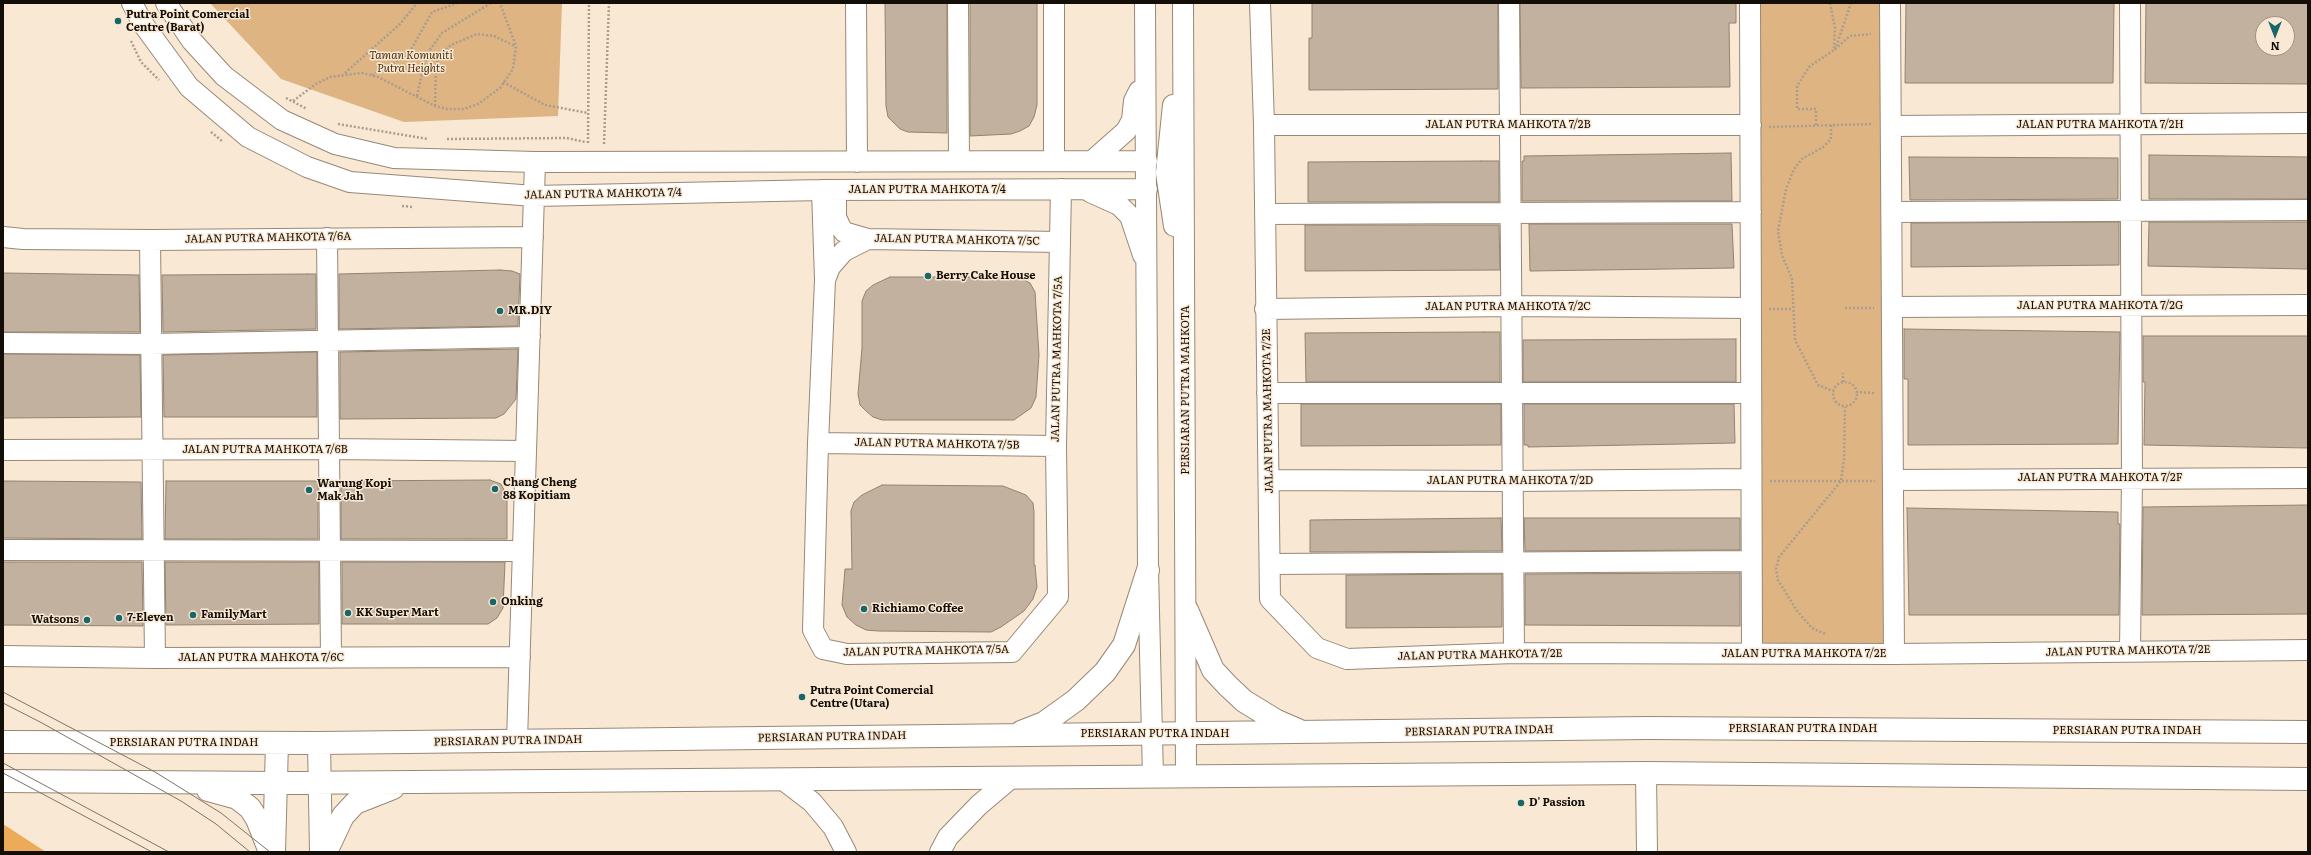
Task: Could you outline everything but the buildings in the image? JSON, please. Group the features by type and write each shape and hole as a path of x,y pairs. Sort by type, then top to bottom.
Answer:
{"main road":[{"path":"1013,735 1044,723 1076,700 1105,672 1124,645 1148,570"},
{"path":"1187,610 1213,670 1228,686 1244,701 1275,720 1308,733"},
{"path":"2278,732 2308,727"},
{"name":"PERSIARAN PUTRA INDAH","path":"3,742 319,743 1648,728 2308,732"},
{"path":"274,852 277,743"},
{"path":"319,743 321,852"},
{"path":"3,781 277,783 1646,773 2308,779"},
{"path":"326,852 343,816 355,803 409,782"},
{"path":"183,783 237,798 250,808 258,819 270,852"}],"street":[{"name":"JALAN PUTRA MAHKOTA 7/4","path":"132,3 143,24 189,87 248,137 307,167 350,182 534,196 829,190 1147,189"},
{"path":"166,3 192,42 224,76 282,120 335,144 394,158 535,162 1147,161 1166,173"},
{"path":"856,3 857,162"},
{"path":"958,3 959,162"},
{"path":"1054,3 1054,161"},
{"path":"1145,3 1148,570 1153,777"},
{"name":"PERSIARAN PUTRA MAHKOTA","path":"1183,3 1187,610 1186,777"},
{"name":"JALAN PUTRA MAHKOTA 7/2E","path":"1260,3 1264,125 1265,309 1270,599 1317,648 1347,659 1514,653 1894,654 2308,650"},
{"path":"1509,3 1514,653"},
{"path":"1750,3 1759,126 1751,212 1756,308 1750,393 1758,480 1751,561 1752,653"},
{"path":"1890,3 1885,125 1892,212 1885,308 1886,480 1894,654"},
{"path":"2130,3 2132,477 2130,651"},
{"path":"1184,74 1175,84 1166,173 1173,211 1175,250 1185,280"},
{"path":"1092,161 1126,131 1132,120 1134,101 1146,78"},
{"name":"JALAN PUTRA MAHKOTA 7/2H","path":"1885,125 2308,123"},
{"name":"JALAN PUTRA MAHKOTA 7/2B","path":"1264,125 1759,126"},
{"path":"517,740 535,162"},
{"path":"1147,189 1166,173"},
{"name":"JALAN PUTRA MAHKOTA 7/5A","path":"829,190 818,442 813,630 823,649 847,654 1012,652 1058,597 1056,446 1061,189"},
{"path":"1082,189 1120,205 1130,216 1147,266"},
{"path":"829,190 836,216 844,232 868,239"},
{"path":"1892,212 2308,210"},
{"path":"1265,214 1751,212"},
{"name":"JALAN PUTRA MAHKOTA 7/6A","path":"3,237 23,239 150,240 533,237"},
{"path":"328,238 331,658"},
{"name":"JALAN PUTRA MAHKOTA 7/5C","path":"825,280 830,267 844,251 868,239 1059,242"},
{"path":"150,240 155,658"},
{"name":"JALAN PUTRA MAHKOTA 7/2G","path":"1885,308 2308,305"},
{"name":"JALAN PUTRA MAHKOTA 7/2C","path":"1265,309 1511,306 1756,308"},
{"path":"3,343 151,344 530,337"},
{"path":"1267,393 1750,393"},
{"name":"JALAN PUTRA MAHKOTA 7/5B","path":"818,442 1056,446"},
{"name":"JALAN PUTRA MAHKOTA 7/6B","path":"3,450 330,449 526,451"},
{"name":"JALAN PUTRA MAHKOTA 7/2F","path":"1886,480 2132,477 2308,478"},
{"name":"JALAN PUTRA MAHKOTA 7/2D","path":"1269,480 1512,482 1758,480"},
{"path":"3,550 523,551"},
{"path":"1270,564 1751,561"},
{"name":"JALAN PUTRA MAHKOTA 7/6C","path":"3,656 155,658 520,657"},
{"path":"1646,773 1646,852"},
{"path":"940,852 954,831 979,805 1011,778"},
{"path":"782,780 812,802 832,827 846,852"}],"path":[{"path":"346,73 400,24 417,3"},
{"path":"371,75 408,55 432,12 458,3"},
{"path":"417,96 424,64 429,51 442,33 492,3"},
{"path":"293,102 316,84 330,77 346,73 362,73 371,75 435,106 447,109 464,109 478,104 500,88 513,69 516,46 500,3"},
{"path":"588,143 589,3"},
{"path":"599,145 604,147 609,3"},
{"path":"1830,3 1835,28 1834,50"},
{"path":"1834,50 1851,3"},
{"path":"435,106 436,64 440,55 450,45 477,34 494,36 516,46"},
{"path":"1816,125 1816,109 1797,109 1797,86 1809,67 1834,50 1850,36 1871,34"},
{"path":"504,82 545,105 588,113"},
{"path":"280,95 313,112"},
{"path":"334,123 431,139"},
{"path":"1831,125 1830,139 1823,147 1802,159 1794,169 1786,189 1778,231 1782,255 1792,279 1792,309 1795,340 1801,355 1818,385 1833,391"},
{"path":"1759,126 1885,125"},
{"path":"444,139 567,138 594,144"},
{"path":"1756,308 1792,309"},
{"path":"1845,308 1885,308"},
{"path":"1843,382 1844,373"},
{"path":"1843,382 1851,384 1856,392 1854,404 1845,406 1836,402 1833,391 1836,385 1843,382"},
{"path":"1856,392 1879,393"},
{"path":"1830,637 1812,628 1797,611 1778,580 1776,569 1779,557 1840,481 1844,459 1845,406"},
{"path":"1758,480 1886,480"}],"green space":[{"name":"Taman Komuniti Putra Heights","path":"210,3 562,3 558,116 404,122 281,79"},
{"path":"1755,3 1882,3 1890,647 1758,646"}],"shaded area":[{"path":"3,824 46,852 3,852"}],"tram line":[{"path":"3,692 155,772 221,813 270,852"},
{"path":"3,703 42,723 181,801 216,824 250,852"},
{"path":"3,763 169,852"},
{"path":"3,773 152,852"}],"place":[{"name":"Putra Point Comercial Centre (Barat)","path":"118,21"},
{"name":"Berry Cake House","path":"928,276"},
{"name":"MR.DIY","path":"500,311"},
{"name":"Chang Cheng 88 Kopitiam","path":"495,489"},
{"name":"Warung Kopi Mak Jah","path":"309,490"},
{"name":"Onking","path":"493,602"},
{"name":"Richiamo Coffee","path":"864,609"},
{"name":"KK Super Mart","path":"348,613"},
{"name":"FamilyMart","path":"193,615"},
{"name":"7-Eleven","path":"119,618"},
{"name":"Watsons","path":"87,620"},
{"name":"Putra Point Comercial Centre (Utara)","path":"802,697"},
{"name":"D' Passion","path":"1521,803"}]}
